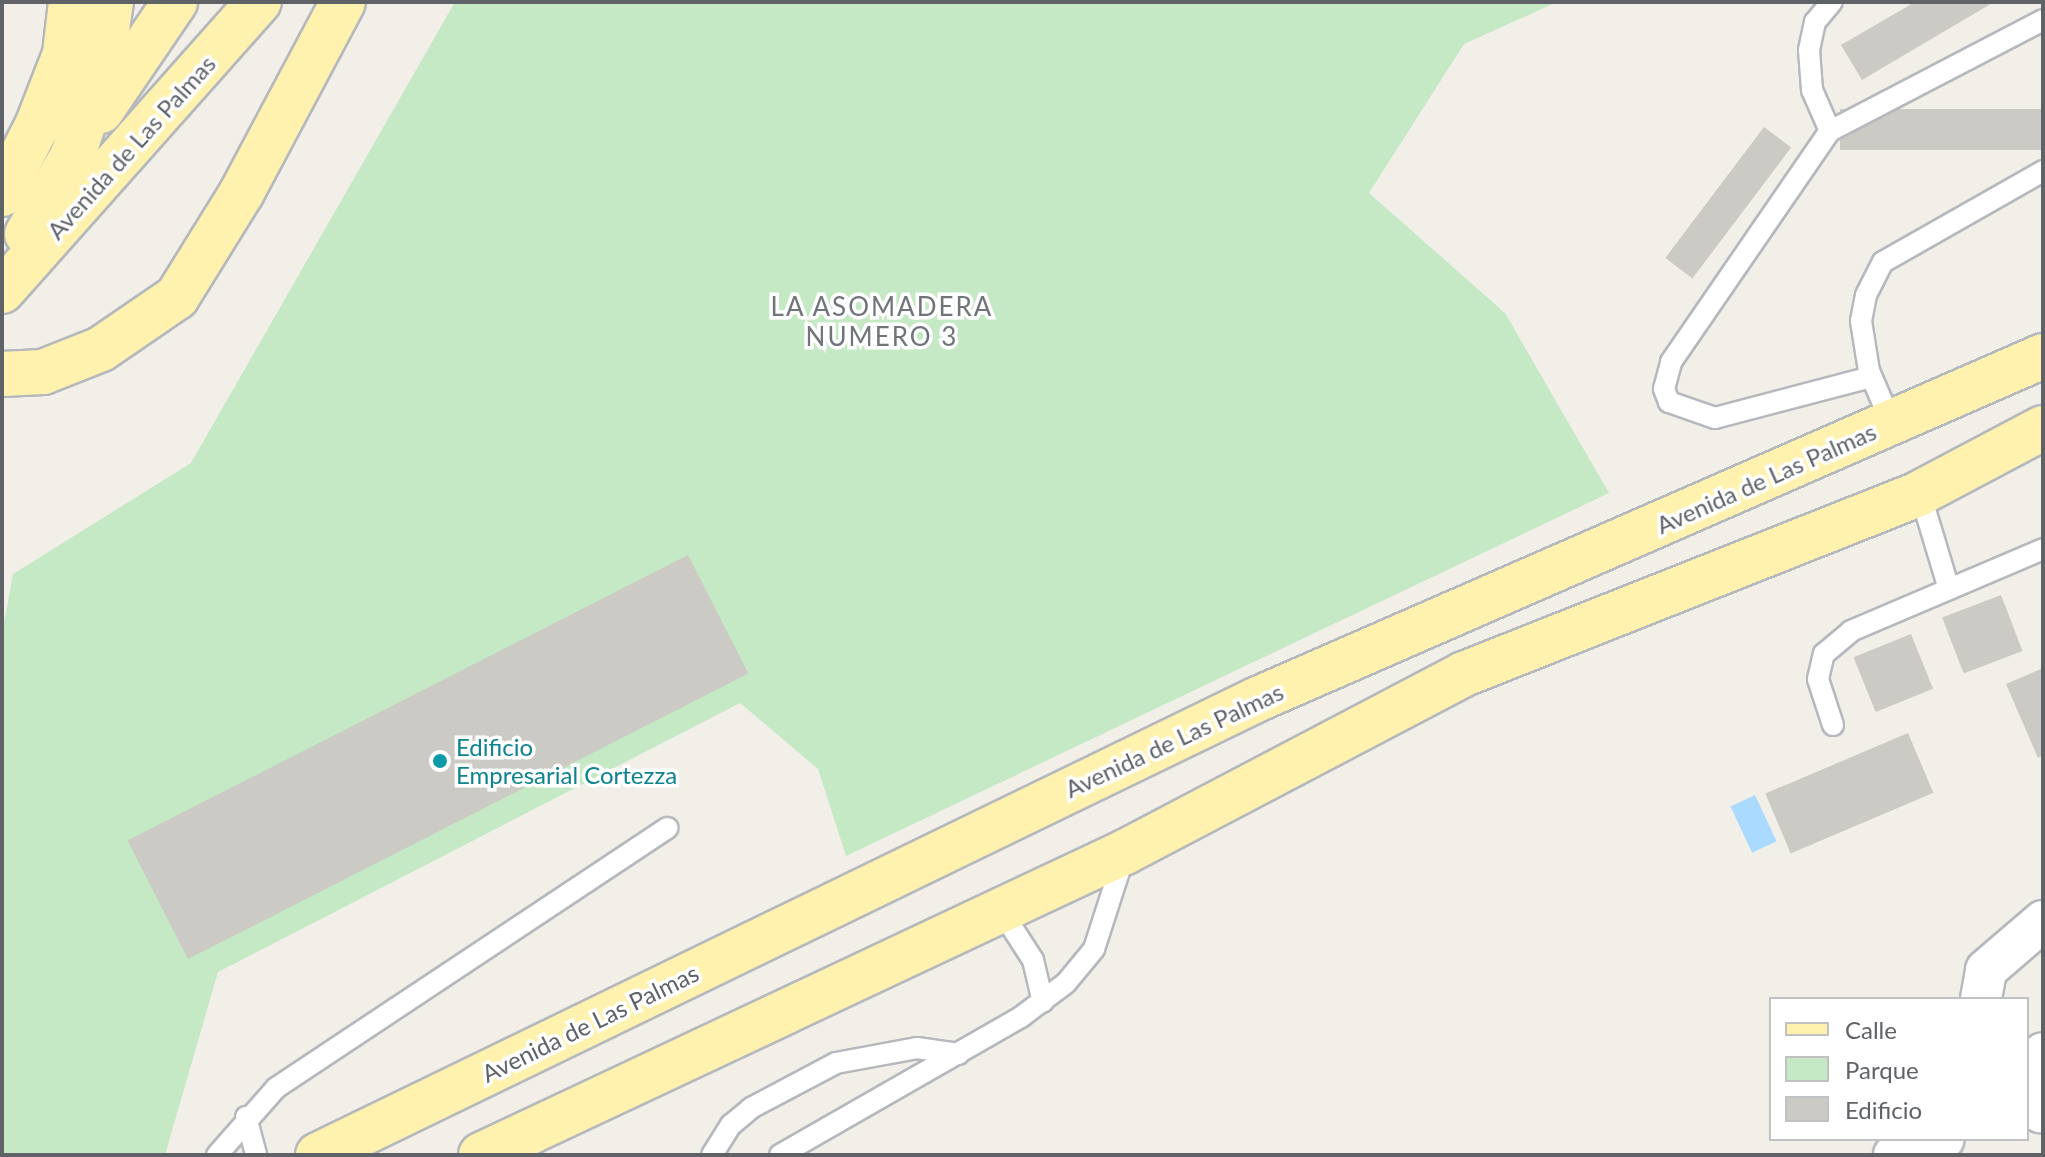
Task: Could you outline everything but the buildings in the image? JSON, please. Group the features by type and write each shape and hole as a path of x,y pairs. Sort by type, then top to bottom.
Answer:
{"main road":[{"path":"2,194 37,126 65,54 71,2"},
{"path":"72,157 100,77 111,2"},
{"path":"2,278 72,157 175,2"},
{"name":"Avenida de Las Palmas","path":"2,291 259,2"},
{"path":"2,374 43,372 101,349 177,297 242,192 303,70 343,2"},
{"name":"Avenida de Las Palmas","path":"318,1155 1258,699 2043,356"},
{"path":"481,1155 1125,852 1464,674 1920,493 2043,428"}],"street":[{"path":"1981,997 1986,970 2043,921"},
{"path":"2029,1068 2043,1053"},
{"path":"1894,1155 1938,1141"}],"lane":[{"path":"1830,131 1812,90 1809,50 1815,22 1832,2"},
{"path":"1871,377 1850,379 1715,418 1669,402 1664,389 1671,362 1830,131 2043,20"},
{"path":"1891,422 1871,377 1861,321 1866,295 1883,262 2043,171"},
{"path":"1920,493 1949,589"},
{"path":"1833,725 1818,679 1824,654 1851,631 2043,549"},
{"path":"217,1155 246,1117 276,1088 668,828"},
{"path":"780,1155 959,1054 1043,1002 1094,949 1125,852"},
{"path":"1000,909 1033,960 1043,1002"},
{"path":"712,1155 731,1125 751,1108 836,1063 917,1048 959,1054"},
{"path":"246,1117 256,1155"}],"green space":[{"path":"455,2 1557,2 1464,44 1369,193 1505,313 1609,493 846,856 818,769 740,703 218,972 165,1155 2,1155 2,634 13,574 191,463"}],"water":[{"path":"1755,795 1777,841 1752,853 1731,806"}],"place":[{"name":"Edificio Empresarial Cortezza","path":"440,761"}],"district":[{"name":"LA ASOMADERA NUMERO 3","path":"882,322"}]}
